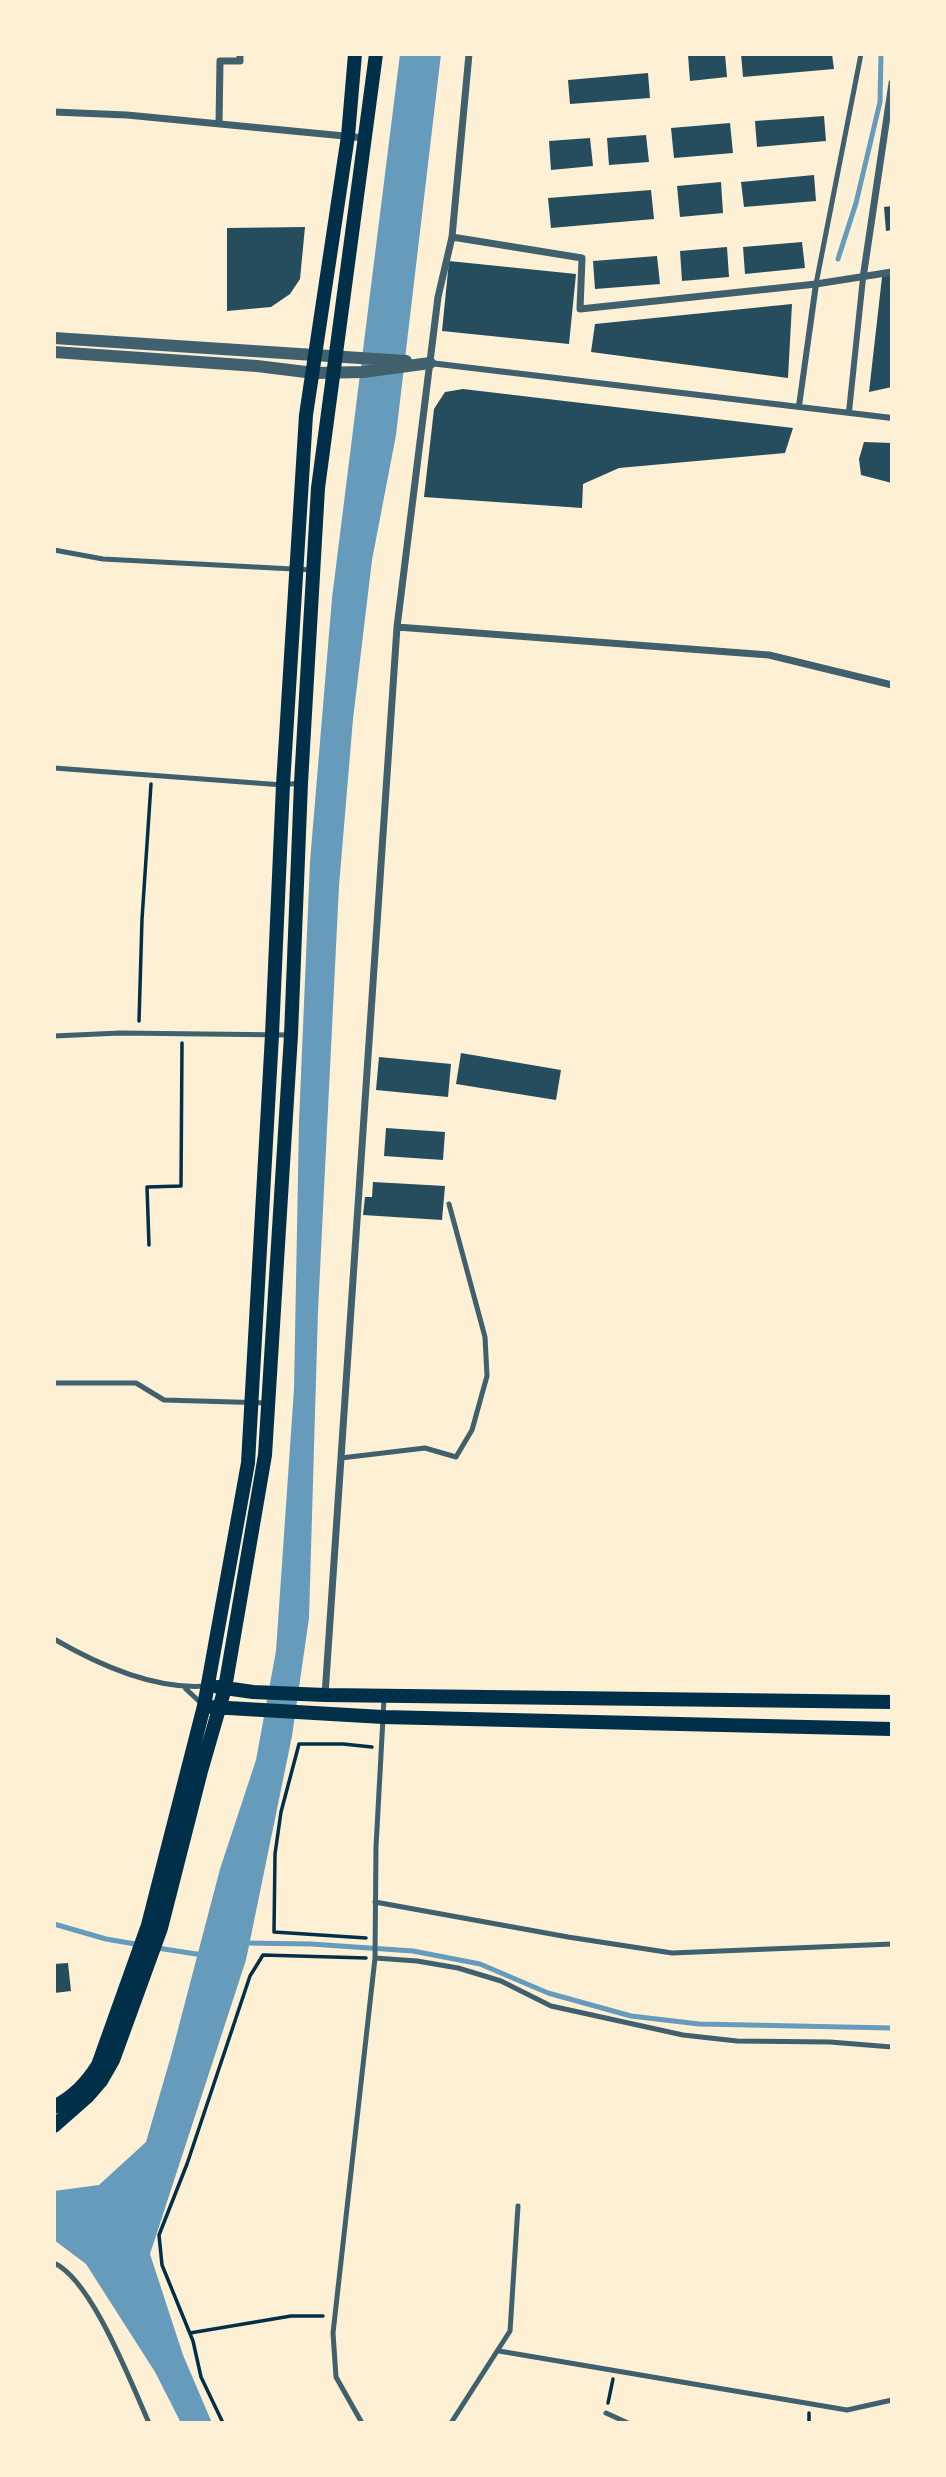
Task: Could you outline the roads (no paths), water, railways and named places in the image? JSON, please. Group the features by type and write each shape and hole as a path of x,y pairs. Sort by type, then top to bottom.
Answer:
{"main road":[{"path":"211,1707 208,1686 248,1463 283,785 306,415 348,136 355,54"},
{"path":"54,2126 88,2096 101,2081 113,2060 155,1926 211,1707 225,1688 265,1455 291,1035 301,783 318,488 376,54"},
{"path":"208,1686 253,1692 325,1695 892,1702"},
{"path":"211,1707 383,1717 892,1729"},
{"path":"54,2107 75,2094 88,2081 98,2065 141,1967"}],"street":[{"path":"219,124 220,61 240,61 240,54"},
{"path":"325,1695 397,627 438,296 452,237 468,54"},
{"path":"849,412 863,278 892,83"},
{"path":"54,112 127,115 366,138"},
{"path":"452,237 582,258 580,309 816,284 892,272"},
{"path":"799,406 816,284"},
{"path":"54,338 316,355 334,364 363,372 430,363"},
{"path":"54,352 257,366 314,373 334,364 364,358 430,363 892,418"},
{"path":"397,627 769,655 892,685"}],"lane":[{"path":"816,284 861,54"},
{"path":"54,550 103,559 315,570"},
{"path":"54,768 283,785 301,783"},
{"path":"54,1036 139,1033 291,1035"},
{"path":"341,1458 425,1448 456,1457 472,1430 487,1376 485,1337 449,1204"},
{"path":"54,1383 136,1383 164,1400 268,1403"},
{"path":"54,1639 107,1667 186,1688 208,1686"},
{"path":"186,1688 211,1707"},
{"path":"362,2423 336,2378 332,2333 375,1958 384,1696"},
{"path":"375,1902 672,1953 892,1944"},
{"path":"375,1958 458,1968 501,1981 551,2006 683,2035 737,2041 830,2042 892,2047"},
{"path":"451,2423 510,2330 518,2206"},
{"path":"54,2263 66,2268 102,2318 149,2423"},
{"path":"499,2351 847,2410 892,2400"},
{"path":"606,2413 628,2423"}],"water":[{"path":"400,54 441,54 396,435 372,560 353,719 339,886 318,1311 309,1618 292,1736 246,1960 150,2254 183,2355 212,2423 181,2423 155,2372 86,2264 54,2240 54,2191 99,2185 146,2142 220,1869 256,1760 276,1651 294,1389 299,1122 310,862 332,598"}],"waterway":[{"path":"838,259 856,203 880,102 881,54"},
{"path":"54,1924 106,1939 141,1945"},
{"path":"245,1943 311,1944 413,1951 480,1964 548,1993 631,2016 699,2024 892,2028"},
{"path":"157,1948 203,1955"}]}
